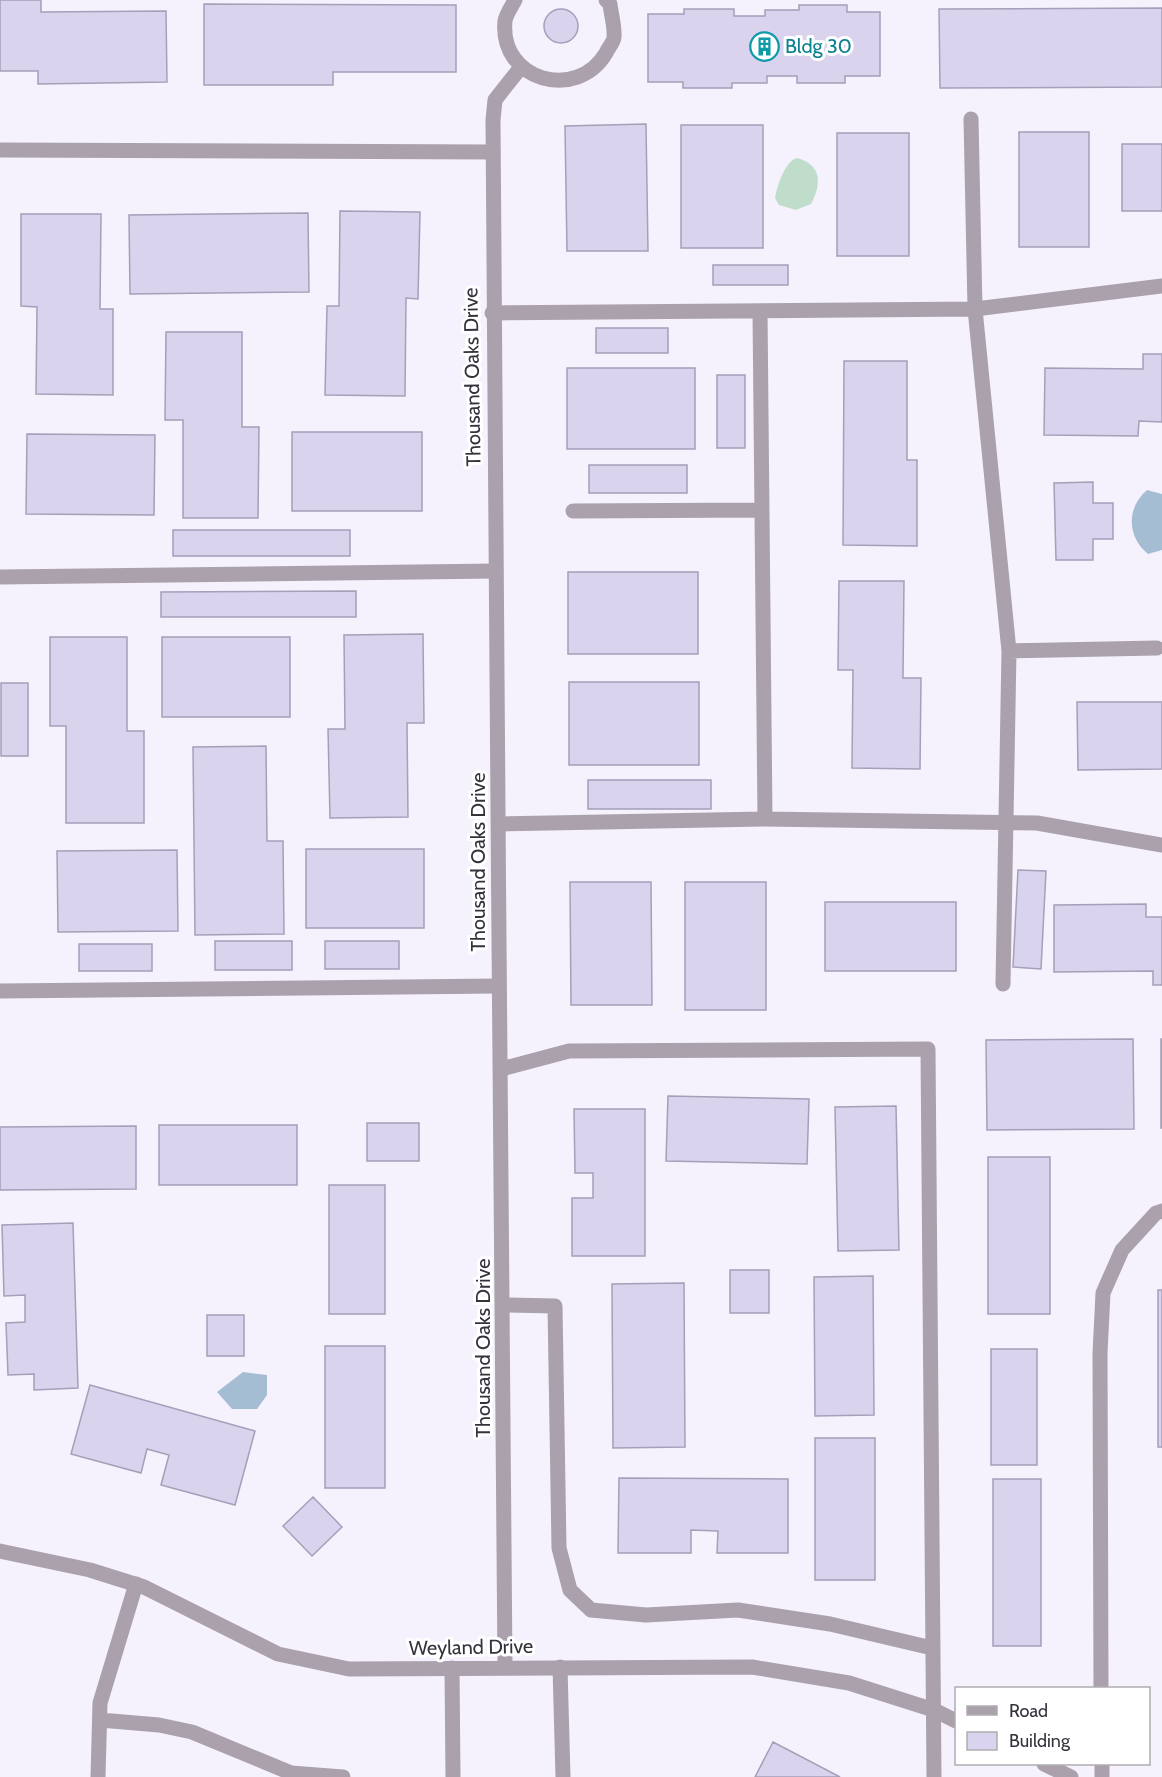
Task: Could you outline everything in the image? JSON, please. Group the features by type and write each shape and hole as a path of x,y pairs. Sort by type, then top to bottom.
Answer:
{"street":[{"path":"515,0 505,20 508,46 521,67 544,81 573,78 598,67 614,38 610,4 606,0"},
{"name":"Thousand Oaks Drive","path":"505,1667 504,1305 498,986 500,824 492,313 495,100 521,67"},
{"path":"971,119 975,309 1009,651 1004,824 1003,984"},
{"path":"0,150 494,152"},
{"path":"492,313 975,309 1162,286"},
{"path":"760,311 765,819"},
{"path":"573,511 762,510"},
{"path":"0,577 496,571"},
{"path":"1009,651 1156,648"},
{"path":"500,824 765,819 1037,823 1162,845"},
{"path":"0,976 0,991 498,986"},
{"path":"501,1069 569,1051 928,1049 934,1777"},
{"path":"1101,1687 1100,1353 1103,1293 1122,1250 1156,1213 1162,1211"},
{"path":"504,1305 555,1306 559,1548 570,1590 591,1610 646,1615 738,1610 830,1624 932,1648"},
{"name":"Weyland Drive","path":"0,1551 90,1569 136,1584 278,1654 349,1670 505,1667 752,1667 849,1683 934,1710 955,1720"},
{"path":"98,1777 100,1703 136,1584"},
{"path":"560,1667 563,1777"},
{"path":"452,1668 453,1777"},
{"path":"99,1720 159,1725 192,1732 291,1773 343,1777"},
{"path":"1050,1770 1071,1777"}],"green space":[{"path":"797,158 812,165 818,176 818,183 811,204 796,210 779,205 775,198 785,169"}],"water":[{"path":"1147,490 1162,494 1162,550 1148,554 1136,539 1132,522 1135,505"},
{"path":"243,1372 267,1375 267,1395 257,1409 232,1409 217,1392"}],"building":[{"path":"0,0 41,0 41,12 166,11 167,82 38,84 38,71 0,71"},
{"path":"204,4 456,5 456,72 333,72 333,85 204,85"},
{"name":"Bldg 30","path":"799,5 847,5 847,12 880,12 880,76 845,76 845,83 797,83 797,76 767,76 767,83 732,83 732,88 683,88 683,82 648,82 648,14 684,14 684,9 734,9 734,16 765,16 765,10 799,10"},
{"path":"1162,8 1162,87 940,88 939,9"},
{"path":"561,9 573,14 578,26 573,38 561,43 549,38 544,26 549,14"},
{"path":"646,124 648,251 567,251 565,126"},
{"path":"681,125 763,125 763,248 681,248"},
{"path":"1019,132 1089,132 1089,247 1019,247"},
{"path":"837,133 909,133 909,256 837,256"},
{"path":"1122,144 1162,144 1162,211 1122,211"},
{"path":"340,211 420,212 418,299 406,298 405,396 325,395 327,306 339,306"},
{"path":"308,213 309,292 130,294 129,215"},
{"path":"21,214 101,214 100,309 113,309 113,395 36,394 37,307 21,306"},
{"path":"713,265 788,265 788,285 713,285"},
{"path":"596,328 668,328 668,353 596,353"},
{"path":"166,332 242,332 242,427 259,427 258,518 183,518 183,420 165,420"},
{"path":"1143,354 1162,354 1162,422 1139,421 1138,436 1044,435 1045,368 1143,369"},
{"path":"844,361 907,361 907,460 917,460 917,546 843,545"},
{"path":"567,368 695,368 695,449 567,449"},
{"path":"717,375 745,375 745,448 717,448"},
{"path":"292,432 422,432 422,511 292,511"},
{"path":"27,434 155,435 154,515 26,514"},
{"path":"589,465 687,465 687,493 589,493"},
{"path":"1093,482 1093,503 1113,503 1113,539 1093,539 1093,560 1056,560 1054,483"},
{"path":"173,530 350,530 350,556 173,556"},
{"path":"568,572 698,572 698,654 568,654"},
{"path":"839,581 904,581 903,678 921,678 920,769 852,768 853,670 838,670"},
{"path":"356,591 356,617 161,617 161,592"},
{"path":"423,634 424,723 407,723 408,817 330,818 328,729 345,729 344,635"},
{"path":"50,637 127,637 127,731 144,731 144,823 66,823 66,726 50,726"},
{"path":"162,637 290,637 290,717 162,717"},
{"path":"569,682 699,682 699,765 569,765"},
{"path":"1,683 28,683 28,756 1,756"},
{"path":"1077,702 1162,702 1162,769 1078,770"},
{"path":"266,746 267,841 283,841 284,934 195,935 193,747"},
{"path":"588,780 711,780 711,809 588,809"},
{"path":"306,849 424,849 424,928 306,928"},
{"path":"177,850 178,931 58,932 57,851"},
{"path":"1018,870 1046,871 1041,969 1013,967"},
{"path":"570,882 651,882 652,1005 571,1005"},
{"path":"685,882 766,882 766,1010 685,1010"},
{"path":"825,902 956,902 956,971 825,971"},
{"path":"1146,904 1146,917 1162,917 1162,985 1153,985 1153,971 1054,972 1054,905"},
{"path":"215,941 292,941 292,970 215,970"},
{"path":"325,941 399,941 399,969 325,969"},
{"path":"79,944 152,944 152,971 79,971"},
{"path":"1133,1039 1134,1129 987,1130 986,1040"},
{"path":"1162,1039 1162,1128 1161,1128"},
{"path":"668,1096 809,1099 807,1164 666,1161"},
{"path":"896,1106 899,1250 838,1251 835,1107"},
{"path":"574,1109 645,1109 645,1256 572,1256 572,1198 593,1198 593,1173 575,1173"},
{"path":"367,1123 419,1123 419,1161 367,1161"},
{"path":"159,1125 297,1125 297,1185 159,1185"},
{"path":"136,1126 136,1189 0,1190 0,1127"},
{"path":"988,1157 1050,1157 1050,1314 988,1314"},
{"path":"329,1185 385,1185 385,1314 329,1314"},
{"path":"73,1223 78,1388 34,1390 34,1374 8,1375 6,1323 25,1322 25,1295 4,1296 2,1225"},
{"path":"730,1270 769,1270 769,1313 730,1313"},
{"path":"873,1276 874,1415 815,1416 814,1277"},
{"path":"684,1283 685,1447 613,1448 612,1284"},
{"path":"1158,1290 1162,1290 1162,1447 1158,1447"},
{"path":"207,1315 244,1315 244,1356 207,1356"},
{"path":"325,1346 385,1346 385,1488 325,1488"},
{"path":"991,1349 1037,1349 1037,1465 991,1465"},
{"path":"90,1385 255,1431 235,1505 161,1485 169,1455 147,1449 141,1473 71,1454"},
{"path":"815,1438 875,1438 875,1580 815,1580"},
{"path":"619,1478 788,1479 788,1553 717,1553 718,1531 691,1530 691,1553 618,1553"},
{"path":"993,1479 1041,1479 1041,1646 993,1646"},
{"path":"313,1497 342,1527 312,1556 283,1526"},
{"path":"773,1742 840,1777 755,1777"}],"place":[{"name":"Bldg 30","path":"764,46"}]}
